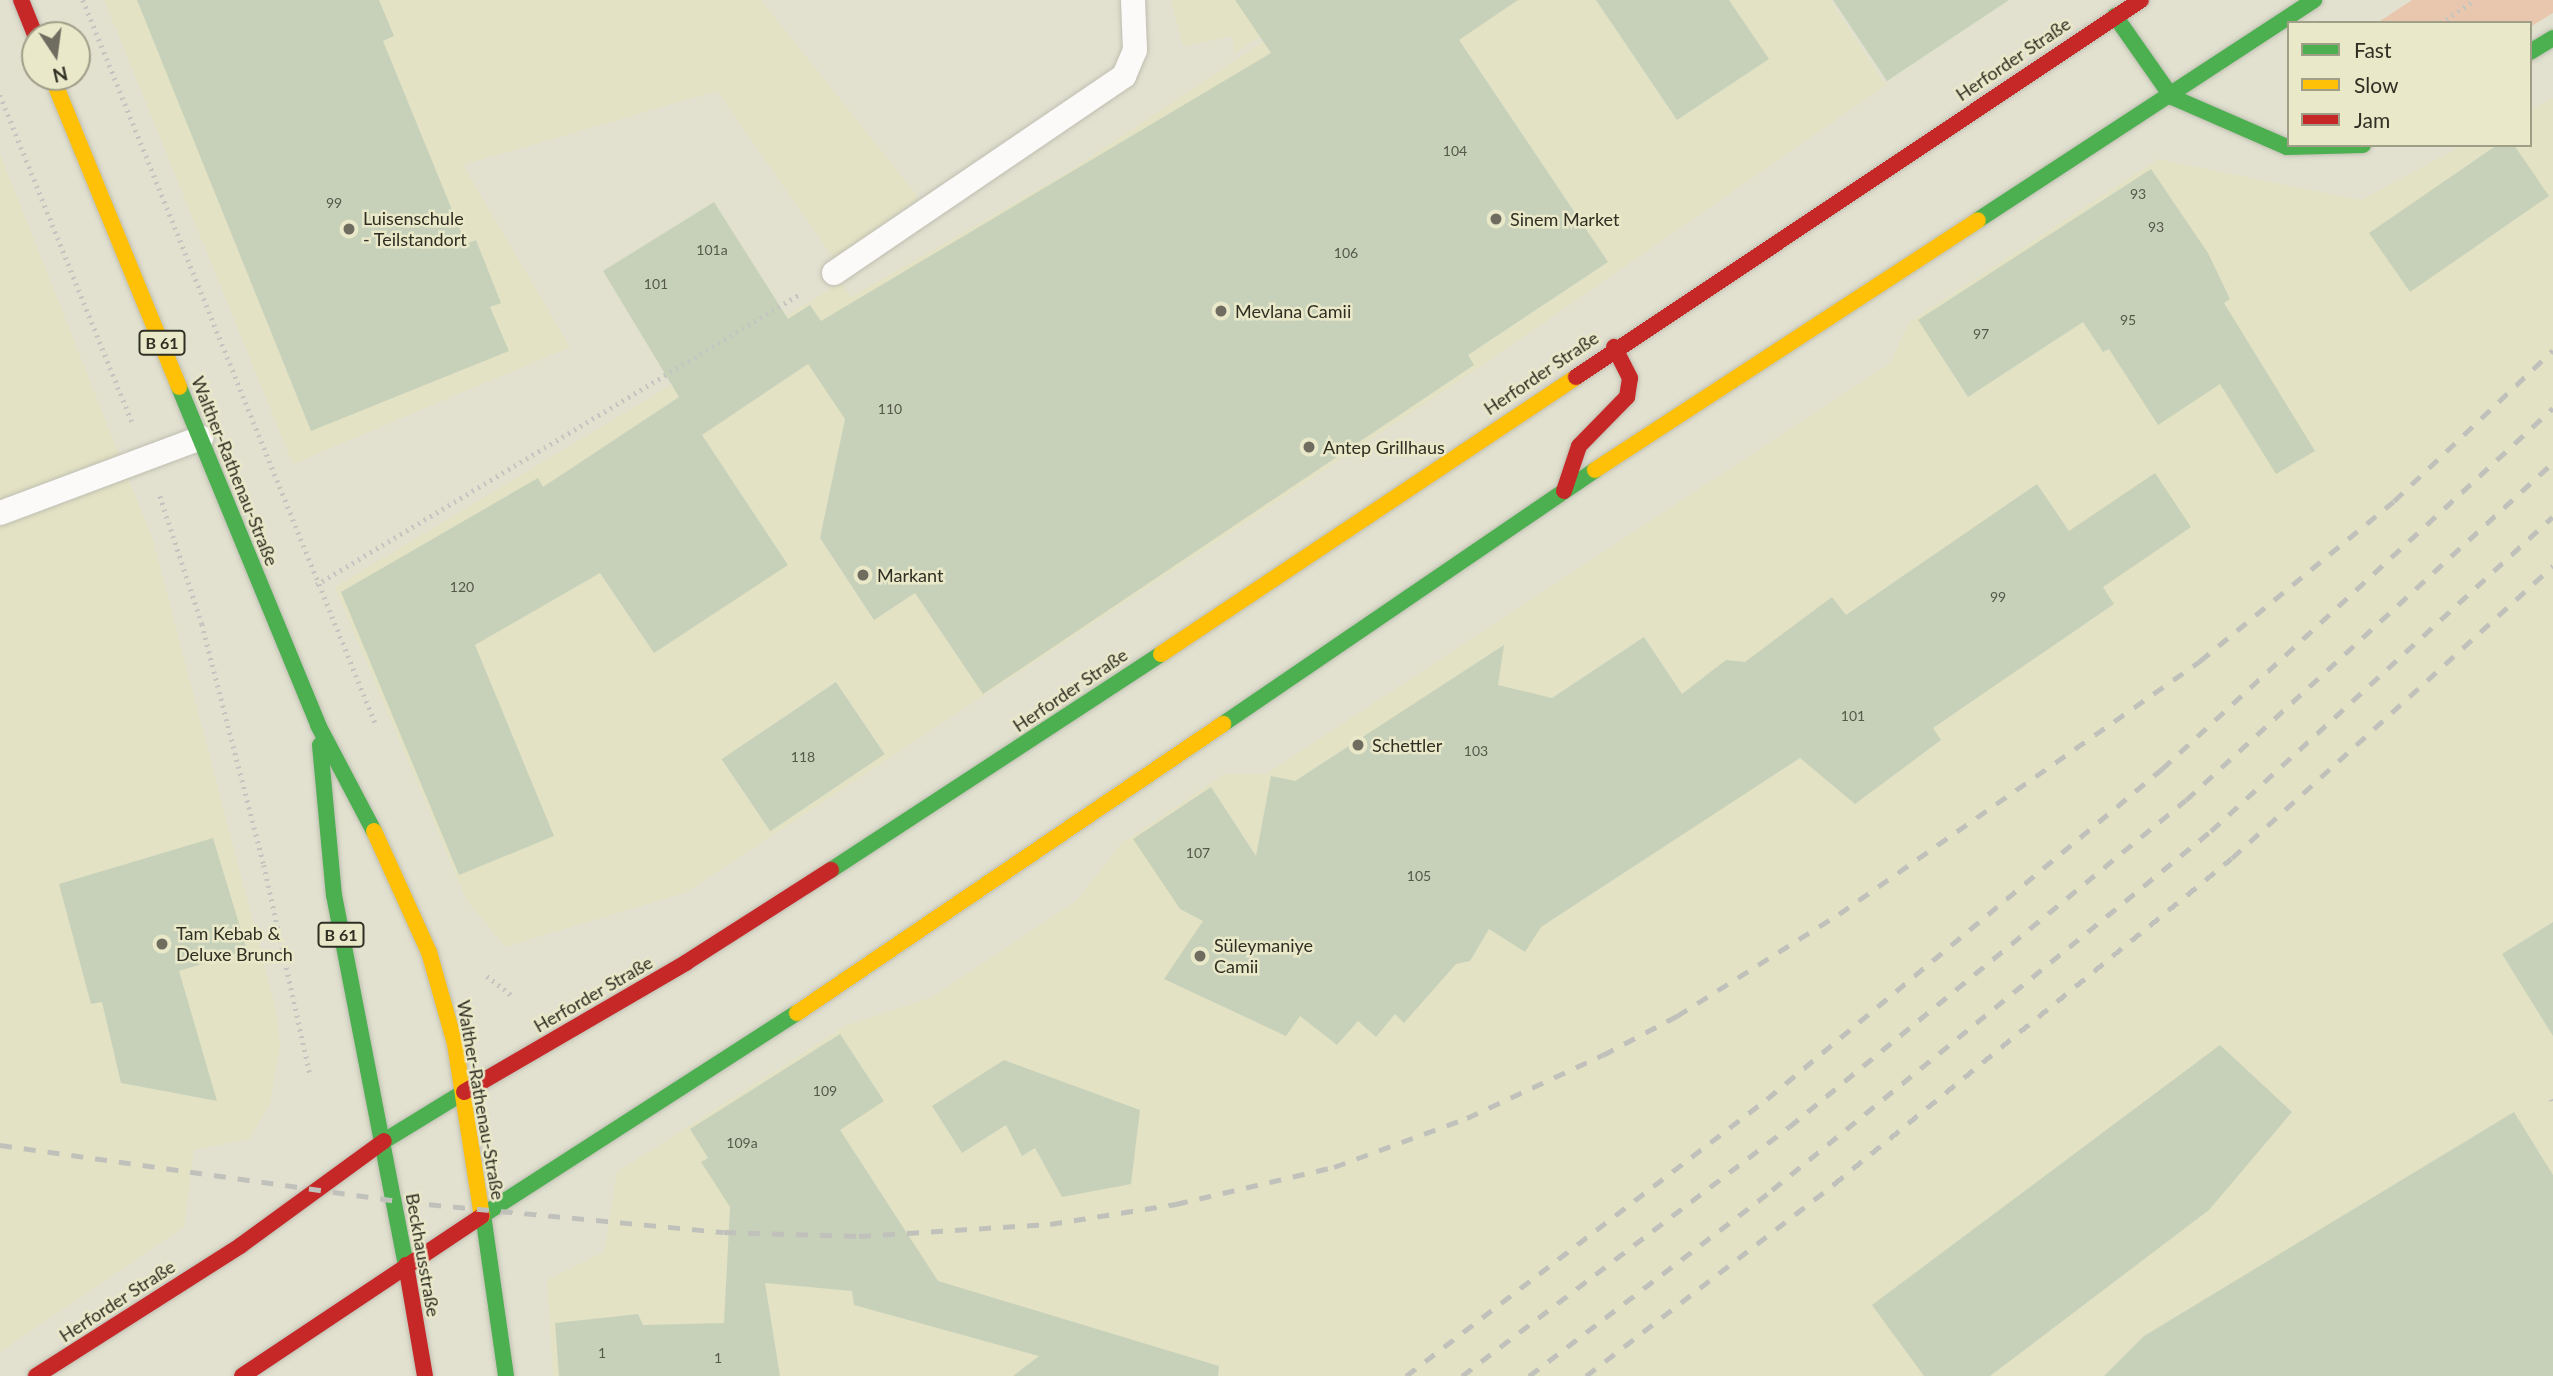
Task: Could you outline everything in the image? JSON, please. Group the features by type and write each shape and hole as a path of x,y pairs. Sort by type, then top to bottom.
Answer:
{"street":[{"path":"20,0 29,21"},
{"name":"Herforder Straße","path":"36,1376 248,1240 383,1141 787,899 2141,0"},
{"path":"242,1376 406,1265 836,988 1564,491 2172,97 2314,0"},
{"path":"2115,16 2172,97 2287,147"},
{"path":"2532,51 2553,38"},
{"name":"Walther-Rathenau-Straße","path":"58,91 318,725 406,892 444,1001 464,1093 483,1215"},
{"path":"1564,491 1579,446 1627,397 1630,379 1614,348"},
{"name":"Walther-Rathenau-Straße","path":"318,725 334,895 383,1141"},
{"name":"Beckhausstraße","path":"383,1141 425,1376"},
{"path":"483,1215 506,1376"}],"lane":[{"path":"834,274 1124,76 1135,50 1133,0"},
{"path":"0,513 201,438"}],"path":[{"path":"83,0 379,734"},
{"path":"2443,21 2476,0"},
{"path":"0,95 146,459 202,624 264,864 310,1075"},
{"path":"271,609 318,584 834,274"},
{"path":"483,970 514,997"}],"shaded area":[{"name":"Luisenschule - Teilstandort","path":"104,0 761,0 919,198 834,259 717,91 463,165 570,347 293,464"},
{"path":"1171,0 1315,0 1234,54 1232,36 1183,46"},
{"path":"1325,0 1830,0 1886,85 1483,365 687,892 505,947 466,899 335,587 841,283 851,297 1065,174"},
{"path":"2412,0 2553,0 2553,13 2532,26 2532,21 2380,21"},
{"path":"2553,98 2553,1376 553,1376 547,1280 604,1252 617,1172 847,1025 932,997 1076,901 1122,843 1224,774 1266,774 1890,363 1909,322 2158,159 2361,200 2459,147 2532,147 2532,109"},
{"path":"0,154 153,540 277,1013 280,1048 270,1103 249,1139 194,1150 184,1227 0,1352"}],"building":[{"path":"137,0 379,0 394,36 383,41 466,244 476,240 501,303 490,307 509,351 311,431"},
{"path":"1235,0 1518,0 1459,40 1608,262 1468,355 1474,365 983,694 915,593 874,620 820,538 845,419 808,364 702,435 788,565 654,653 600,573 475,645 554,836 459,875 341,592 538,478 543,487 679,397 603,271 714,202 788,319 810,305 821,321 1271,53"},
{"path":"1596,0 1729,0 1769,59 1677,120"},
{"path":"1833,0 2009,0 1887,81"},
{"path":"2494,147 2515,147 2549,196 2410,292 2369,233"},
{"path":"2151,169 2208,253 2230,299 2224,303 2315,451 2276,474 2220,384 2158,425 2109,349 2103,352 2083,322 1968,397 1918,320"},
{"path":"2155,473 2191,527 2103,587 2114,604 1933,728 1941,740 1855,804 1800,758 1541,927 1525,952 1489,929 1470,961 1456,964 1404,1023 1395,1014 1376,1037 1358,1021 1337,1045 1300,1016 1286,1036 1164,979 1203,921 1180,909 1133,839 1211,787 1256,856 1271,776 1295,781 1504,645 1498,685 1552,698 1644,637 1682,694 1726,660 1745,662 1832,597 1846,615 2037,484 2069,531"},
{"path":"836,682 885,754 770,831 722,759"},
{"path":"213,838 247,950 179,971 217,1101 121,1083 102,1002 91,1004 59,884"},
{"path":"2553,922 2553,1036 2502,954"},
{"path":"840,1034 884,1101 840,1130 938,1281 1219,1366 1218,1376 1013,1376 1039,1356 854,1305 852,1291 765,1283 780,1376 559,1376 555,1323 638,1314 643,1325 724,1323 730,1207 701,1162 708,1158 690,1129"},
{"path":"2220,1045 2292,1112 2209,1210 1990,1376 1924,1376 1872,1305"},
{"path":"1004,1060 1140,1110 1131,1184 1062,1197 1035,1148 1022,1156 1006,1125 962,1153 932,1106"},
{"path":"2514,1112 2553,1175 2553,1376 2104,1376 2144,1336"}],"railway":[{"path":"0,1145 405,1202 724,1232 859,1236 1050,1224 1176,1204 1334,1167 1467,1118 1603,1055 1677,1016 1839,914 2200,661 2394,501 2553,350"},
{"path":"1406,1376 1767,1099 2162,769 2553,408"},
{"path":"1462,1376 1789,1127 2186,800 2553,463"},
{"path":"1529,1376 1772,1190 2211,831 2553,517"},
{"path":"1586,1376 1834,1184 2232,858 2553,566"}],"traffic: fast":[{"path":"1978,220 2314,0"},
{"path":"2115,16 2172,97"},
{"path":"2532,51 2553,38"},
{"path":"2172,97 2287,147"},
{"path":"179,387 318,725 374,831"},
{"path":"1223,724 1595,470"},
{"path":"831,870 1161,654"},
{"path":"320,745 334,895 406,1265"},
{"path":"506,1376 483,1215 797,1013"},
{"path":"384,1141 464,1092"}],"traffic: slow":[{"path":"58,91 179,387"},
{"path":"1595,470 1978,220"},
{"path":"1161,654 1576,377"},
{"path":"797,1013 1223,724"},
{"path":"374,831 429,952 455,1044 482,1216"}],"traffic: jam":[{"path":"21,0 29,21"},
{"path":"1576,377 2141,0"},
{"path":"1564,491 1579,446 1627,397 1630,378 1614,347"},
{"path":"464,1092 687,962 831,870"},
{"path":"36,1376 240,1246 384,1141"},
{"path":"242,1376 482,1216"},
{"path":"406,1265 425,1376"}],"place":[{"name":"Sinem Market","path":"1496,219"},
{"name":"Luisenschule - Teilstandort","path":"349,229"},
{"name":"Mevlana Camii","path":"1221,311"},
{"name":"Antep Grillhaus","path":"1309,447"},
{"name":"Markant","path":"863,575"},
{"name":"Schettler","path":"1358,745"},
{"name":"Tam Kebab & Deluxe Brunch","path":"162,944"},
{"name":"Süleymaniye Camii","path":"1200,956"}]}
